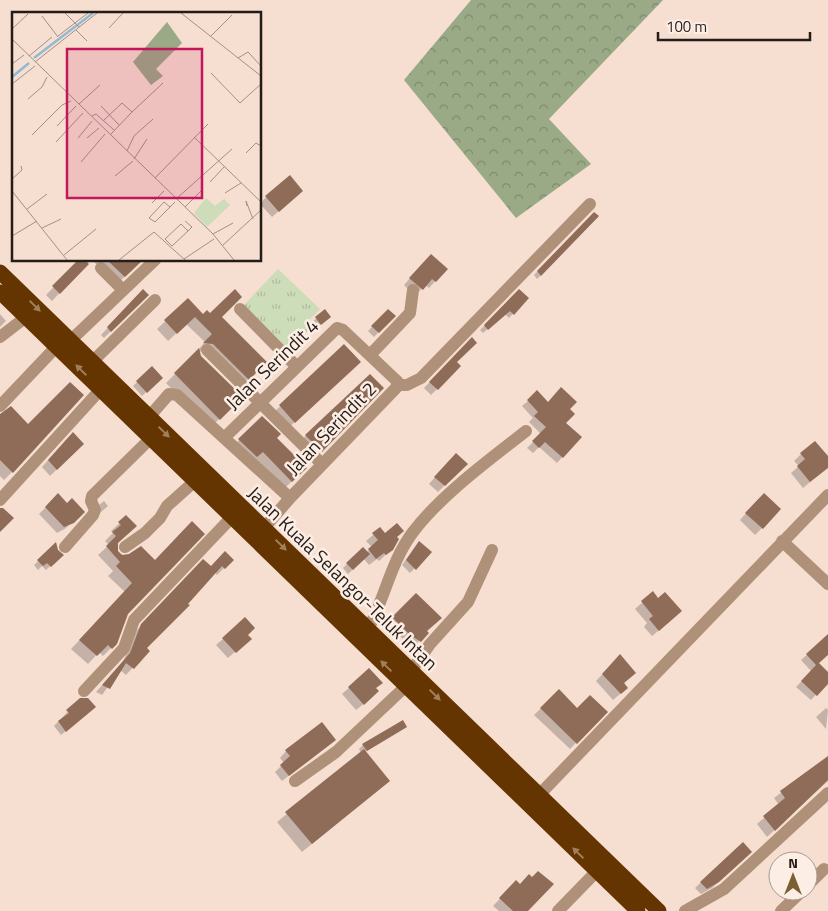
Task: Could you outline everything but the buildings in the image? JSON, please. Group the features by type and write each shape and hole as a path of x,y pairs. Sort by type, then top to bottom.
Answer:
{"highway":[{"name":"Jalan Kuala Selangor-Teluk Intan","path":"0,272 64,344 101,390 638,911"},
{"name":"Jalan Kuala Selangor-Teluk Intan","path":"0,292 26,317 92,362 659,911"}],"street":[{"path":"398,385 407,385 421,378 590,204"},
{"path":"0,406 154,261"},
{"path":"101,268 123,290"},
{"path":"370,355 410,313 413,290"},
{"path":"92,362 155,300"},
{"path":"240,310 297,367"},
{"path":"0,337 26,317"},
{"name":"Jalan Serindit 4","path":"224,438 338,328 343,330 370,355"},
{"path":"207,350 322,464"},
{"name":"Jalan Serindit 2","path":"264,528 290,498 398,385 396,380 370,355"},
{"path":"0,500 101,390"},
{"path":"148,417 166,396 174,394 290,498"},
{"path":"368,629 380,607 401,552 413,532 478,468 526,430"},
{"path":"64,547 93,515 95,510 90,501 92,496 151,438"},
{"path":"125,547 145,533 160,518 166,506 195,481"},
{"path":"539,796 828,495"},
{"path":"84,692 124,648 134,620 232,517"},
{"path":"782,541 828,584"},
{"path":"411,671 430,644 468,602 492,550"},
{"path":"295,781 336,752 406,686"},
{"path":"685,911 724,889 828,793"},
{"path":"818,875 824,869"},
{"path":"558,911 597,871"},
{"path":"781,911 792,901"}],"green space":[{"path":"471,0 663,0 549,119 591,164 516,218 404,80"},
{"path":"278,269 320,309 309,320 314,324 289,350 243,306"}]}
